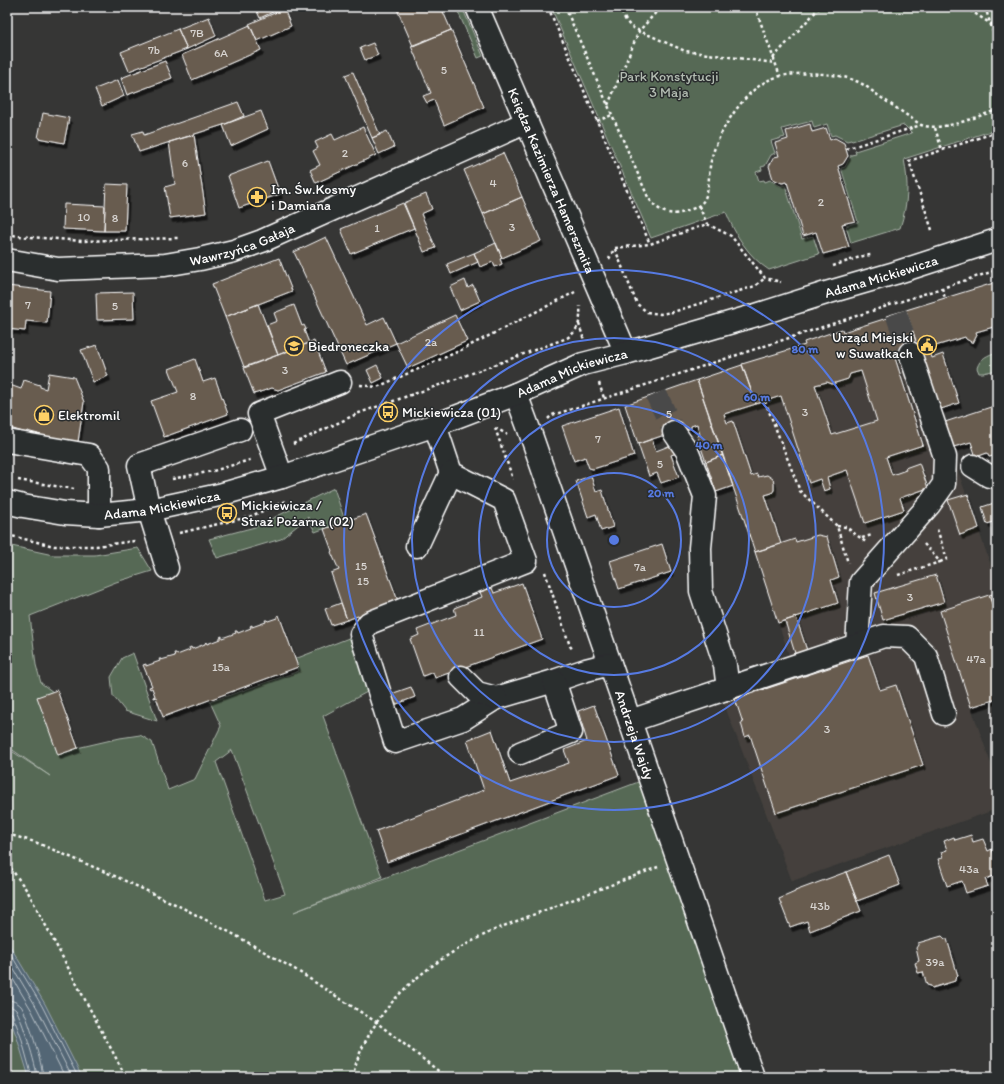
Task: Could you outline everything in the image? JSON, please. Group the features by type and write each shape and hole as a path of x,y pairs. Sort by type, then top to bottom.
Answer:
{"street":[{"name":"Księdza Kazimierza Hamerszmita","path":"477,7 626,353"},
{"name":"Wawrzyńca Gałaja","path":"7,260 58,269 165,265 234,251 262,241 527,122"},
{"name":"Adama Mickiewicza","path":"7,502 65,513 99,515 149,510 219,495 282,477 435,425 516,394 578,366 753,316 997,240"},
{"path":"857,645 861,582 930,505 944,484 945,457 910,354"},
{"path":"282,477 259,414 340,382"},
{"name":"Andrzeja Wajdy","path":"516,394 753,1077"},
{"path":"417,546 451,474 435,425"},
{"path":"167,568 149,510 139,465 240,430"},
{"path":"674,432 687,451 705,496 700,548 700,591 725,665 728,689"},
{"path":"7,441 89,455 99,468 99,515"},
{"path":"973,466 989,476 997,476"},
{"path":"451,474 504,500 526,561 369,623 361,634 395,742 462,719 496,698 610,664"},
{"path":"630,721 884,636 907,637 926,656 944,714"},
{"path":"461,677 477,693 496,698"},
{"path":"520,754 571,732 554,681"}],"path":[{"path":"548,7 650,244"},
{"path":"565,7 648,197 652,204 658,209 669,214 688,211 699,206 706,193 715,146 723,129 749,94 767,80 780,76 811,73 855,80 921,125 935,128 997,110"},
{"path":"619,7 626,21 632,27 685,51 775,63"},
{"path":"608,106 639,31 661,7"},
{"path":"755,7 780,76"},
{"path":"773,58 820,7"},
{"path":"965,7 991,24 997,23"},
{"path":"985,7 997,44"},
{"path":"597,121 612,115"},
{"path":"846,149 921,125"},
{"path":"935,128 942,150"},
{"path":"932,230 909,161 997,132"},
{"path":"699,206 707,224 731,236 765,278 755,286 673,312 660,314 647,312 637,304 615,248 650,244 707,224"},
{"path":"7,234 82,241 179,238"},
{"path":"545,423 546,420 552,415 997,270"},
{"path":"942,288 945,298"},
{"path":"377,388 457,352 576,292"},
{"path":"765,400 800,492 837,526 852,576 861,582"},
{"path":"894,576 947,559 930,505"},
{"path":"837,526 846,526 884,556"},
{"path":"909,528 940,562"},
{"path":"7,834 36,842 175,904 235,935 296,970 376,1022 446,1077"},
{"path":"7,862 28,892 126,1077"},
{"path":"353,1077 354,1070 364,1044 376,1022 387,1007 405,987 424,971 450,953 476,938 500,927 661,865"},
{"path":"989,1077 997,1074"}],"shaded area":[{"path":"887,318 950,448 997,583 997,593 940,611 997,781 997,809 792,881 716,683 790,658 697,380 761,357 762,359 805,345 804,342 842,329 844,332"}],"green space":[{"path":"456,7 462,7 483,56 478,58"},
{"name":"Park Konstytucji 3 Maja","path":"551,7 996,7 997,129 904,159 907,177 907,194 905,210 900,228 851,243 846,226 858,222 841,168 845,167 851,155 856,154 855,151 912,133 904,125 852,141 847,141 835,135 831,136 827,124 814,128 812,121 782,129 785,137 771,141 775,153 771,155 765,166 761,167 762,170 756,172 759,181 764,180 765,182 770,180 781,186 785,185 802,239 813,236 819,254 769,270 755,259 743,245 726,212 651,238"},
{"path":"997,352 997,370 979,373 977,368 982,359"},
{"path":"334,488 345,521 315,532 308,517 281,539 217,558 209,539 255,527"},
{"path":"7,545 53,555 95,555 138,548 152,571 116,582 30,616 36,665 41,683 57,695 77,748 140,735 152,742 168,790 195,779 221,726 210,702 299,671 295,659 354,636 370,687 367,692 323,716 382,877 294,912 641,781 744,1077 7,1077 7,748 50,776 7,746","holes":["232,750 285,894 265,900 216,762"]},
{"path":"133,653 157,721 125,711 113,696 111,677 122,658"}],"water":[{"path":"7,941 45,1004 82,1077 29,1077 7,1011"}],"building":[{"path":"255,7 283,7 260,18"},
{"path":"396,7 441,7 451,30 413,46"},
{"path":"284,9 291,26 257,41 249,24"},
{"path":"209,17 216,36 187,49 178,29"},
{"path":"250,25 261,50 192,80 182,55"},
{"path":"178,29 187,49 129,71 121,52"},
{"path":"451,30 484,107 444,125 434,100 427,103 423,96 431,93 411,46"},
{"path":"373,43 378,55 365,60 360,48"},
{"path":"165,61 172,78 127,95 121,78"},
{"path":"353,72 380,135 372,138 345,75"},
{"path":"118,80 124,96 102,106 95,89"},
{"path":"238,102 244,116 223,125 139,152 132,134 143,131 144,135"},
{"path":"261,111 268,129 231,146 223,125"},
{"path":"43,113 69,118 64,143 38,138"},
{"path":"810,124 812,132 826,128 830,140 835,138 844,143 848,156 843,164 838,166 855,221 842,224 849,247 823,254 816,232 803,236 787,182 782,183 773,179 769,166 774,157 779,156 775,143 788,139 786,131"},
{"path":"363,127 376,155 316,183 310,170 320,165 313,151 318,148 315,142 332,134 335,140"},
{"path":"387,131 394,147 379,154 372,138"},
{"path":"194,135 206,213 170,218 165,187 175,184 169,142"},
{"path":"503,153 522,197 483,214 464,170"},
{"path":"268,161 280,194 239,208 228,176"},
{"path":"106,184 127,185 125,231 104,231"},
{"path":"426,194 432,209 421,214 436,248 424,252 404,203"},
{"path":"522,197 541,241 502,258 483,214"},
{"path":"403,203 414,228 351,254 341,229"},
{"path":"64,204 105,206 104,231 63,229"},
{"path":"326,237 367,325 384,317 396,343 346,365 294,252"},
{"path":"496,243 502,258 500,259 502,264 495,267 493,262 480,267 474,253"},
{"path":"474,253 478,262 451,274 447,264"},
{"path":"279,258 292,291 225,317 212,284"},
{"path":"465,280 468,288 473,285 480,301 460,310 450,287"},
{"name":"Urząd Miejski w Suwałkach","path":"997,282 997,326 976,332 977,335 973,343 965,337 929,348 932,358 943,354 959,403 938,410 906,310"},
{"path":"7,286 50,291 47,323 26,321 25,331 8,329 10,319 7,319"},
{"path":"133,292 134,319 97,320 96,293"},
{"path":"258,304 278,355 244,367 225,317"},
{"path":"294,305 302,326 304,325 306,329 304,330 309,343 278,355 267,325 277,321 274,313"},
{"path":"906,310 919,351 895,358 923,445 886,457 892,475 919,463 928,488 900,498 904,510 865,523 847,470 827,477 830,489 824,491 820,479 809,483 781,396 756,404 742,364 805,345 804,342 842,329 843,332 887,318 886,316","holes":["861,371 877,421 832,435 815,385 827,382 832,384 848,379 850,374"]},
{"path":"455,315 467,341 408,368 396,343"},
{"path":"314,341 326,372 278,390 272,388 254,394 244,368"},
{"path":"97,345 108,376 93,382 81,350"},
{"path":"195,359 203,382 215,378 228,414 164,437 151,401 178,392 169,369"},
{"path":"377,365 383,378 373,383 367,370"},
{"path":"742,365 756,404 724,414 727,423 733,421 751,476 757,474 758,477 767,475 773,479 774,490 772,493 765,495 781,544 755,552 697,380"},
{"name":"Elektromil","path":"49,373 74,377 84,402 78,442 38,436 38,434 27,431 26,433 7,427 7,384 21,389 24,380 40,385 40,387 46,389"},
{"path":"697,380 723,455 706,462 697,436 700,435 697,424 680,432 679,430 638,444 625,405"},
{"path":"997,405 997,455 989,457 987,453 976,457 971,442 950,448 942,423"},
{"path":"619,407 634,456 593,469 589,468 585,457 574,461 562,426"},
{"path":"652,439 656,451 674,444 677,453 671,455 679,477 661,483 657,473 649,476 638,444"},
{"path":"723,455 733,486 716,492 706,462"},
{"path":"591,476 596,492 602,490 613,527 601,531 596,514 588,517 576,481"},
{"path":"968,494 979,528 960,535 948,500"},
{"path":"997,502 997,521 987,524 982,507"},
{"path":"366,514 398,601 347,620 331,573 339,570 331,552 332,551 324,529"},
{"path":"818,535 827,537 839,577 831,580 838,603 778,623 755,552 795,539 796,542"},
{"path":"662,544 671,572 619,589 610,561"},
{"path":"936,575 944,602 883,620 875,593"},
{"path":"522,583 542,639 435,678 433,672 423,676 410,639 419,635 417,630 456,615 454,608 482,597 480,592 492,588 494,593"},
{"path":"997,593 997,614 996,614 989,595"},
{"path":"989,595 997,618 997,699 971,707 940,611"},
{"path":"341,603 347,620 331,625 325,609"},
{"path":"279,615 298,667 163,717 156,697 153,698 155,696 152,688 150,689 149,687 152,686 143,665 146,664 146,666 160,661 159,659 161,660 175,656 174,653 177,655 190,650 189,648 191,647 192,649 205,644 206,642 207,644 220,639 222,636 222,638 236,633 235,631 238,633 251,628 250,626 252,625 252,627 266,622 265,620 268,621 277,618"},
{"path":"796,617 814,672 802,676 785,621"},
{"path":"868,655 880,690 896,685 923,765 776,813 750,735 745,737 741,723 743,723 735,699"},
{"path":"411,687 415,697 389,707 385,696"},
{"path":"57,690 78,748 58,755 37,697"},
{"path":"594,705 619,775 387,862 376,831 484,790 467,740 492,730 510,783 569,763 564,750 587,741 578,711"},
{"path":"971,835 973,842 983,839 988,851 992,849 997,864 997,875 985,879 988,886 966,893 962,881 947,886 938,859 943,858 941,852 947,850 944,841 954,837 955,840"},
{"path":"889,855 900,885 857,901 846,872"},
{"path":"846,872 861,911 810,931 807,921 790,927 779,899 795,891"},
{"path":"942,936 947,939 958,976 955,981 932,988 931,986 927,985 923,972 918,973 915,963 919,961 916,948 918,943"}],"tunnel":[{"path":"896,313 910,353"},
{"path":"656,394 674,432"}],"place":[{"name":"Im. Św.Kosmy i Damiana","path":"257,197"},
{"name":"Urząd Miejski w Suwałkach","path":"927,345"},
{"name":"Biedroneczka","path":"294,346"},
{"name":"Mickiewicza (01)","path":"388,412"},
{"name":"Elektromil","path":"44,415"},
{"name":"Mickiewicza / Straż Pożarna (02)","path":"227,513"}]}
